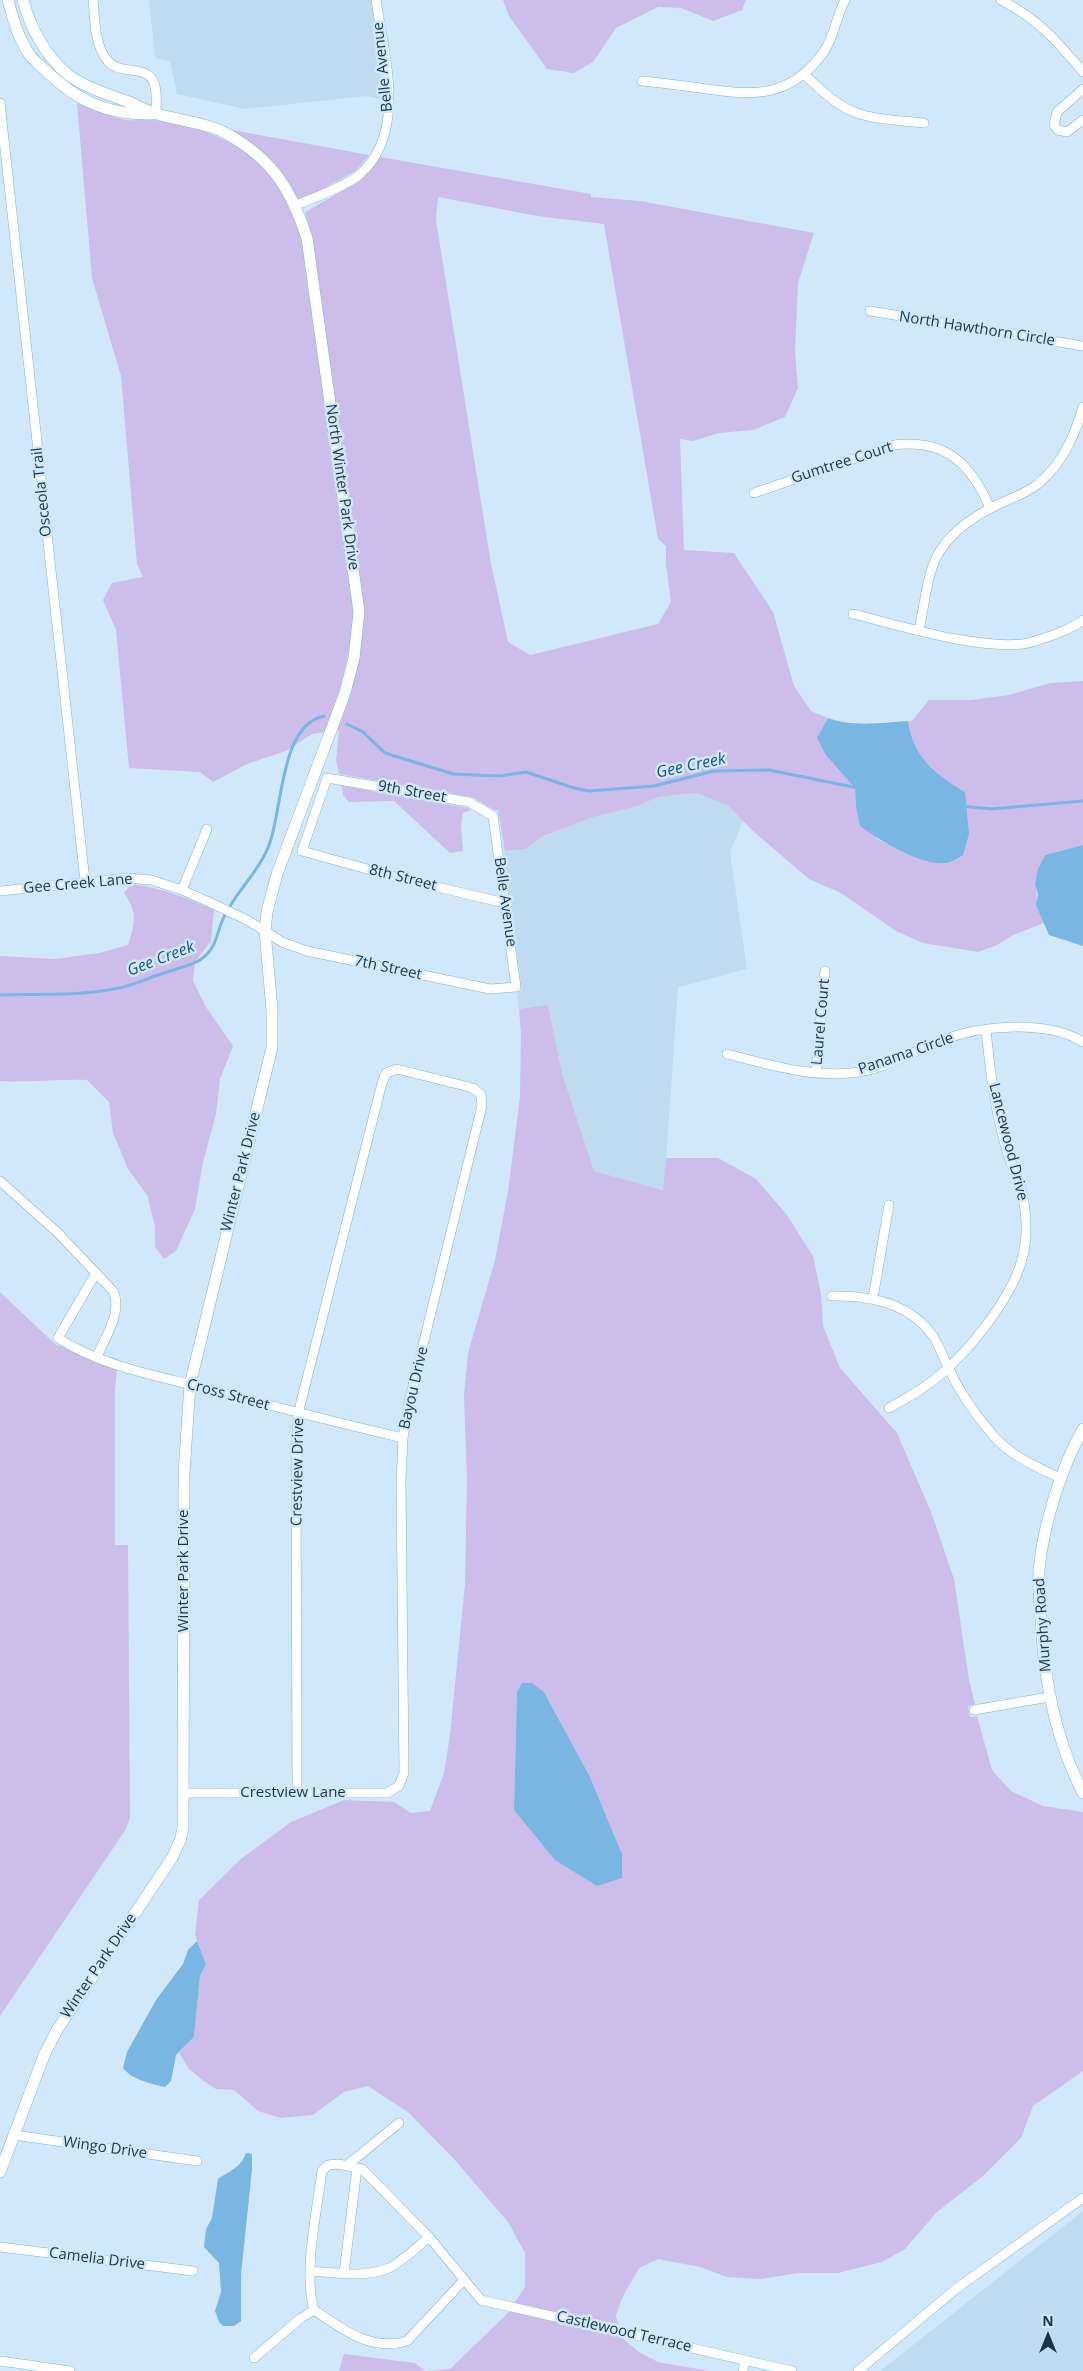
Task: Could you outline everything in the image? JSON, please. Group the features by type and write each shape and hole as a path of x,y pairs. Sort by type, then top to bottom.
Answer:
{"street":[{"name":"North Winter Park Drive","path":"8,0 14,25 29,55 62,86 93,104 128,115 156,114"},
{"name":"North Winter Park Drive","path":"24,0 28,20 43,46 68,74 107,95 156,114 189,121 228,134 260,156 285,184 296,205 307,238 359,612 354,658 345,693 277,874 267,912 265,931"},
{"path":"93,0 99,44 108,62 116,68 143,73 152,79 155,87 156,114"},
{"name":"Belle Avenue","path":"296,205 358,176 375,156 388,128 390,104 376,0"},
{"path":"642,81 750,94 779,89 805,75 825,52 844,0"},
{"path":"1001,0 1017,8 1049,32 1083,72"},
{"path":"805,75 826,96 849,111 867,118 924,123"},
{"path":"1083,89 1056,112 1054,125 1058,130 1067,132 1083,120"},
{"name":"Osceola Trail","path":"0,103 85,881"},
{"name":"North Hawthorn Circle","path":"870,311 1083,346"},
{"path":"919,630 937,556 956,532 990,508 1018,496 1037,485 1049,474 1068,451 1083,406"},
{"name":"Gumtree Court","path":"754,493 894,445 911,443 932,445 947,452 973,476 982,489 990,508"},
{"path":"853,614 981,643 1024,644 1078,625 1083,620"},
{"name":"9th Street","path":"302,852 328,778 469,802 493,816"},
{"name":"Belle Avenue","path":"493,816 516,987"},
{"path":"182,890 207,828"},
{"name":"8th Street","path":"302,852 403,879 505,903"},
{"name":"Gee Creek Lane","path":"0,891 85,881 127,878 151,880 182,890 222,908 265,931"},
{"name":"7th Street","path":"265,931 282,942 307,951 490,989 516,987"},
{"name":"Winter Park Drive","path":"0,2172 45,2053 56,2030 172,1858 183,1829 184,1473 190,1385 272,1047 272,1010 265,931"},
{"name":"Laurel Court","path":"816,1073 825,971"},
{"name":"Panama Circle","path":"727,1054 816,1073 851,1073 887,1064 946,1039 986,1030 1016,1027 1056,1030 1083,1042"},
{"name":"Lancewood Drive","path":"889,1408 918,1393 949,1369 998,1310 1015,1282 1024,1259 1026,1240 1025,1212 1020,1184 1010,1160 999,1120 986,1030"},
{"name":"Bayou Drive","path":"386,1073 397,1070 473,1088 481,1095 482,1106 408,1406 403,1438 401,1482 404,1773 399,1786"},
{"name":"Crestview Drive","path":"297,1792 296,1461 298,1414 386,1073"},
{"path":"0,1181 58,1233 96,1273 116,1298 116,1311 97,1356"},
{"path":"873,1298 889,1205"},
{"name":"Cross Street","path":"96,1273 58,1338 76,1350 190,1385 298,1414 403,1438"},
{"path":"832,1296 852,1295 873,1298 916,1317 934,1337 949,1369 971,1407 993,1436 1021,1459 1062,1479"},
{"name":"Murphy Road","path":"1083,1429 1062,1479 1044,1540 1039,1570 1042,1647 1049,1697 1062,1745 1083,1793"},
{"path":"974,1710 1049,1697"},
{"name":"Crestview Lane","path":"184,1793 387,1793 399,1786"},
{"path":"346,2166 399,2123"},
{"name":"Wingo Drive","path":"14,2135 197,2161"},
{"name":"Castlewood Terrace","path":"314,2310 310,2296 313,2235 322,2171 328,2164 346,2166 362,2169 429,2237 481,2300 792,2371"},
{"path":"344,2273 357,2168"},
{"path":"858,2371 957,2288 1083,2198"},
{"path":"311,2270 344,2273 376,2272 391,2267 429,2237"},
{"name":"Camelia Drive","path":"0,2247 193,2271"},
{"path":"254,2358 301,2318 314,2310 349,2334 372,2343 396,2345 407,2341 464,2280"},
{"path":"743,2371 745,2360"},
{"path":"0,2361 70,2371"}],"shaded area":[{"path":"149,0 371,0 384,100 367,96 245,109 177,94 170,61 155,58"},
{"path":"503,0 746,0 742,10 713,21 681,8 658,7 616,28 593,62 574,73 547,69 509,16"},
{"path":"77,103 120,119 156,120 187,126 232,144 251,157 268,173 282,192 293,214 302,239 354,612 350,644 344,673 325,732 312,734 286,751 247,764 213,782 200,772 129,768 116,630 103,600 112,583 143,577 137,564 121,376 92,278"},
{"path":"232,130 369,155 355,171 300,202 286,180 271,162"},
{"path":"380,157 591,194 591,197 640,201 814,233 798,283 795,351 798,388 785,417 753,430 719,433 693,441 680,439 684,550 734,553 773,612 794,686 811,711 828,718 818,738 855,788 856,807 877,839 927,862 965,792 935,771 920,755 908,721 912,721 929,700 971,700 1009,695 1050,683 1083,681 1083,845 1045,855 1038,872 1036,889 1038,906 1044,923 978,952 923,943 896,931 841,893 809,879 753,831 727,805 696,793 658,797 635,807 593,817 543,836 526,849 505,851 498,810 494,810 472,797 339,774 336,760 339,731 337,730 350,695 364,611 312,237 305,212 360,181","holes":["438,197 537,216 604,224 658,539 666,546 666,564 671,602 658,624 530,655 508,642 491,564 436,220"]},
{"path":"342,786 468,808 471,810 463,813 461,826 463,851 450,853 394,801 349,802 343,795"},
{"path":"696,793 727,805 743,821 730,852 747,969 678,987 664,1190 594,1171 562,1073 548,1006 519,1009 517,992 522,991 502,838 505,851 526,849 543,836 593,817 635,807 658,797"},
{"path":"131,884 163,890 214,910 211,941 195,962 193,981 206,1007 233,1046 220,1079 216,1114 203,1162 195,1209 176,1251 164,1259 155,1247 155,1226 147,1195 128,1169 113,1133 109,1102 87,1080 0,1081 0,956 55,959 99,953 128,945 134,918 132,906 124,893"},
{"path":"548,1005 562,1073 594,1171 663,1190 666,1158 718,1158 756,1179 787,1215 813,1256 821,1294 823,1326 840,1368 897,1433 931,1512 954,1579 969,1680 975,1704 968,1706 970,1717 977,1716 992,1770 1011,1791 1043,1806 1083,1812 1083,2071 1033,2106 1021,2138 983,2176 937,2212 905,2249 882,2262 838,2273 798,2273 761,2279 727,2277 700,2267 658,2259 639,2268 622,2298 616,2316 622,2338 639,2352 658,2362 709,2371 428,2371 450,2369 507,2314 525,2287 525,2253 508,2222 454,2159 409,2113 368,2086 344,2092 313,2115 281,2118 258,2111 234,2090 216,2089 189,2069 179,2053 194,2037 200,1976 206,1964 195,1935 199,1900 241,1859 291,1822 344,1800 394,1802 411,1813 430,1811 444,1773 450,1735 465,1584 467,1481 464,1395 468,1353 495,1260 508,1191 520,1097 521,1033 519,1009","holes":["517,1692 544,1692 590,1777 622,1854 514,1810"]},
{"path":"0,1292 56,1345 118,1359 115,1389 115,1545 128,1545 130,1818 126,1829 0,2016"},
{"path":"1083,2211 1083,2371 880,2371"},
{"path":"344,2354 415,2363 425,2371 339,2371"}],"water":[{"path":"828,718 847,723 908,721 920,755 935,771 965,792 969,834 963,855 947,863 935,863 924,860 889,845 860,826 855,788 826,755 817,738"},
{"path":"1083,845 1083,946 1049,935 1036,905 1038,895 1035,884 1038,869 1045,855"},
{"path":"522,1683 532,1683 544,1692 590,1777 622,1854 622,1878 597,1886 555,1860 514,1810 517,1692"},
{"path":"197,1941 206,1964 200,1976 194,2037 176,2055 171,2081 165,2087 142,2080 131,2075 123,2068 127,2052 156,2000 183,1964 188,1950"},
{"path":"246,2153 252,2154 252,2169 241,2275 241,2321 234,2326 223,2326 219,2322 215,2311 221,2292 219,2263 204,2247 206,2229 212,2218 218,2179 238,2166"}],"waterway":[{"name":"Gee Creek","path":"0,995 71,994 120,988 192,964 205,956 215,942 228,910 266,852 272,837 284,775 290,754 298,737 309,723 324,716"},
{"name":"Gee Creek","path":"347,724 363,732 385,753 453,774 500,776 526,772 589,791 654,786 714,771 769,770 858,788"},
{"name":"Gee Creek","path":"962,806 991,809 1083,801"}]}
